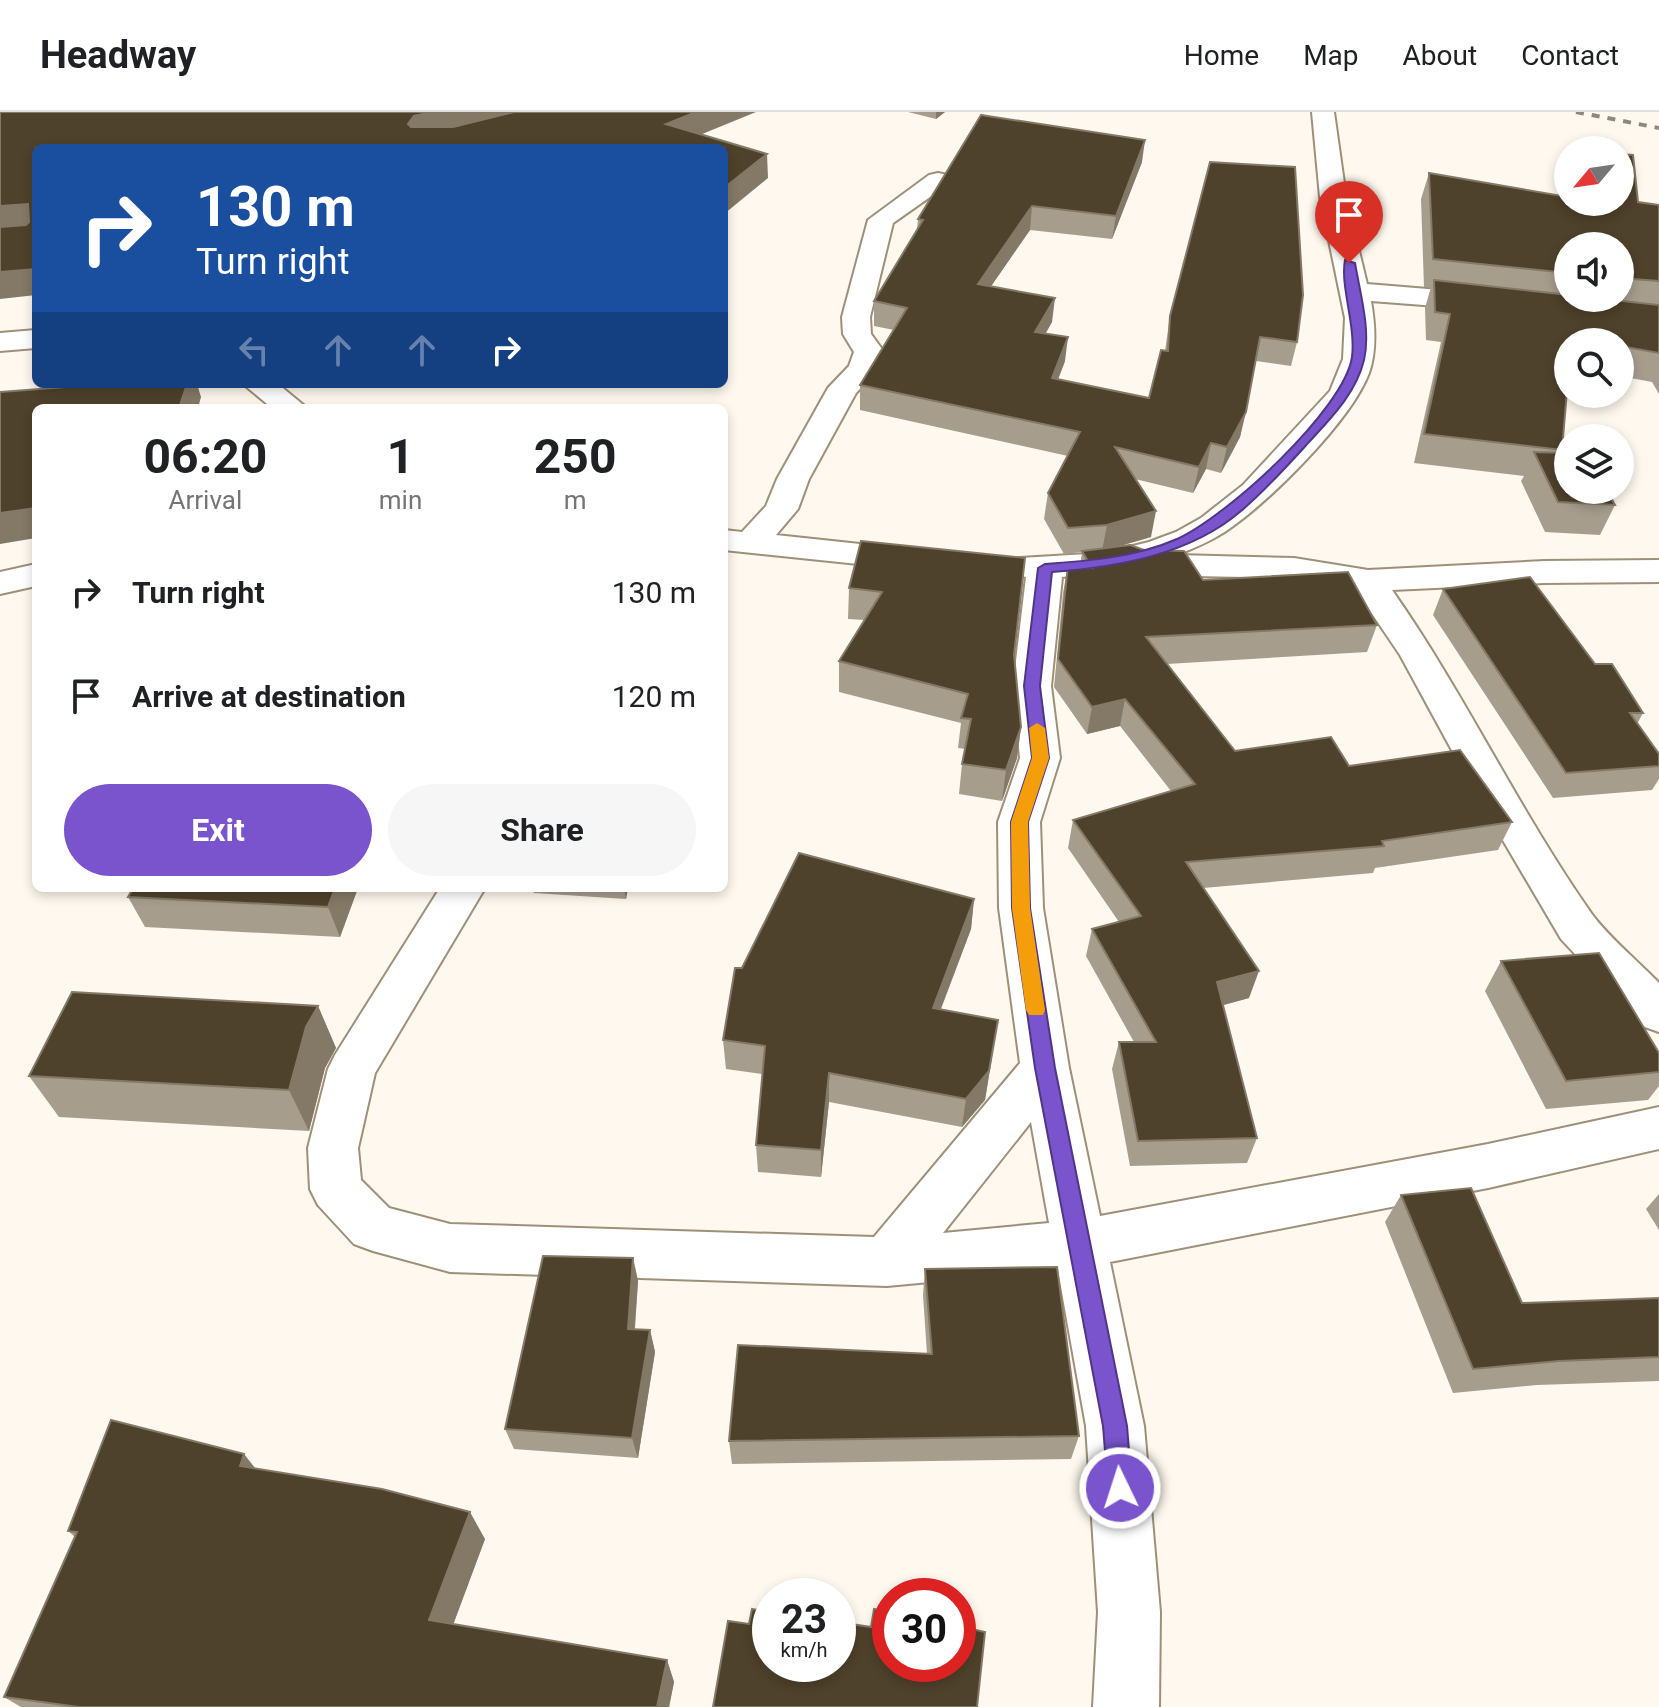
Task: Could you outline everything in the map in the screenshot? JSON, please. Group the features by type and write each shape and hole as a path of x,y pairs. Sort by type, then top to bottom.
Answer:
{"street":[{"path":"1105,564 1182,542 1235,510 1339,401 1358,360 1356,291 1333,198 1323,112"},
{"path":"737,542 781,509 793,479 843,388 863,370 869,352 857,334 856,317 873,262 881,220 938,180"},
{"path":"1356,291 1510,305"},
{"path":"0,342 32,339"},
{"path":"264,388 286,404"},
{"path":"737,542 943,562"},
{"path":"987,565 1045,568 1105,564 1294,568 1368,581 1544,572 1659,571"},
{"path":"1045,568 1032,686 1040,758 1019,822 1021,908 1045,1068 1115,1426 1129,1612 1126,1707"},
{"path":"0,583 32,576"},
{"path":"1368,581 1418,654 1494,791 1577,927 1659,1013"},
{"path":"461,892 352,1069 333,1148 336,1189 350,1207 373,1227 450,1248 887,1262 1080,1244 1488,1166 1659,1128"},
{"path":"887,1262 1045,1068"}],"building":[{"path":"0,112 432,112 414,116 408,124 411,127 453,127 514,112 696,112 666,124 767,154 728,185 728,144 32,144 32,269 0,272 0,227 26,225 29,222 28,204 0,206"},
{"path":"981,115 1145,140 1116,216 1032,206 978,284 1055,298 1035,332 1068,337 1052,378 1149,398 1161,350 1168,351 1170,316 1210,162 1295,167 1303,295 1297,342 1260,337 1246,412 1227,447 1211,443 1199,467 1115,447 1156,511 1107,525 1068,528 1048,493 1080,432 860,385 907,308 874,301 923,220 918,219"},
{"path":"1634,164 1638,202 1659,205 1659,281 1634,279 1634,232 1554,232 1554,272 1433,259 1429,173 1554,195 1554,216 1634,216"},
{"path":"1434,280 1554,293 1554,312 1634,312 1634,302 1659,305 1659,353 1634,349 1634,328 1554,328 1554,408 1566,408 1564,424 1554,424 1554,449 1424,434 1450,314 1435,312"},
{"path":"53,388 186,388 180,404 32,404 32,509 0,513 0,392"},
{"path":"1534,452 1554,453 1554,494"},
{"path":"861,541 1025,558 1014,655 1021,727 1006,770 962,764 971,719 961,718 968,694 839,661 882,592 849,588"},
{"path":"1130,545 1144,550 1184,551 1203,580 1348,572 1377,625 1146,637 1235,751 1331,737 1349,766 1460,750 1512,822 1382,841 1384,846 1186,862 1259,971 1217,982 1257,1138 1138,1141 1119,1042 1156,1042 1092,929 1141,916 1073,820 1195,784 1125,699 1092,707 1058,659 1068,565 1092,568 1082,551"},
{"path":"1530,577 1595,664 1612,664 1643,713 1630,713 1659,754 1659,766 1566,773 1443,589"},
{"path":"799,853 974,899 933,1008 998,1020 989,1071 966,1099 829,1073 821,1150 756,1145 765,1046 723,1040 735,968 742,968"},
{"path":"131,892 334,892 328,907 128,897"},
{"path":"1599,953 1659,1053 1659,1072 1566,1081 1501,961"},
{"path":"72,992 318,1006 306,1027 289,1090 29,1076"},
{"path":"1471,1188 1522,1303 1659,1298 1659,1357 1559,1361 1473,1369 1401,1195"},
{"path":"543,1256 633,1258 628,1329 650,1330 632,1438 505,1429"},
{"path":"1057,1267 1079,1436 729,1441 738,1345 932,1354 925,1269"},
{"path":"111,1420 244,1454 240,1466 382,1489 470,1512 429,1620 667,1660 657,1707 79,1707 4,1697 77,1532 68,1531"},
{"path":"752,1609 752,1682 856,1682 856,1625 871,1627 872,1621 872,1682 976,1682 976,1630 985,1632 977,1707 713,1707 728,1621 749,1624"}],"railway":[{"path":"1576,112 1659,128"}],"slow traffic":[{"path":"1036,1010 1021,908 1019,822 1040,758 1037,728"}],"route":[{"path":"1120,1488 1115,1426 1045,1068 1021,908 1019,822 1040,758 1032,686 1045,568 1105,564 1182,542 1235,510 1286,460 1339,401 1358,360 1359,323 1349,263"}]}
